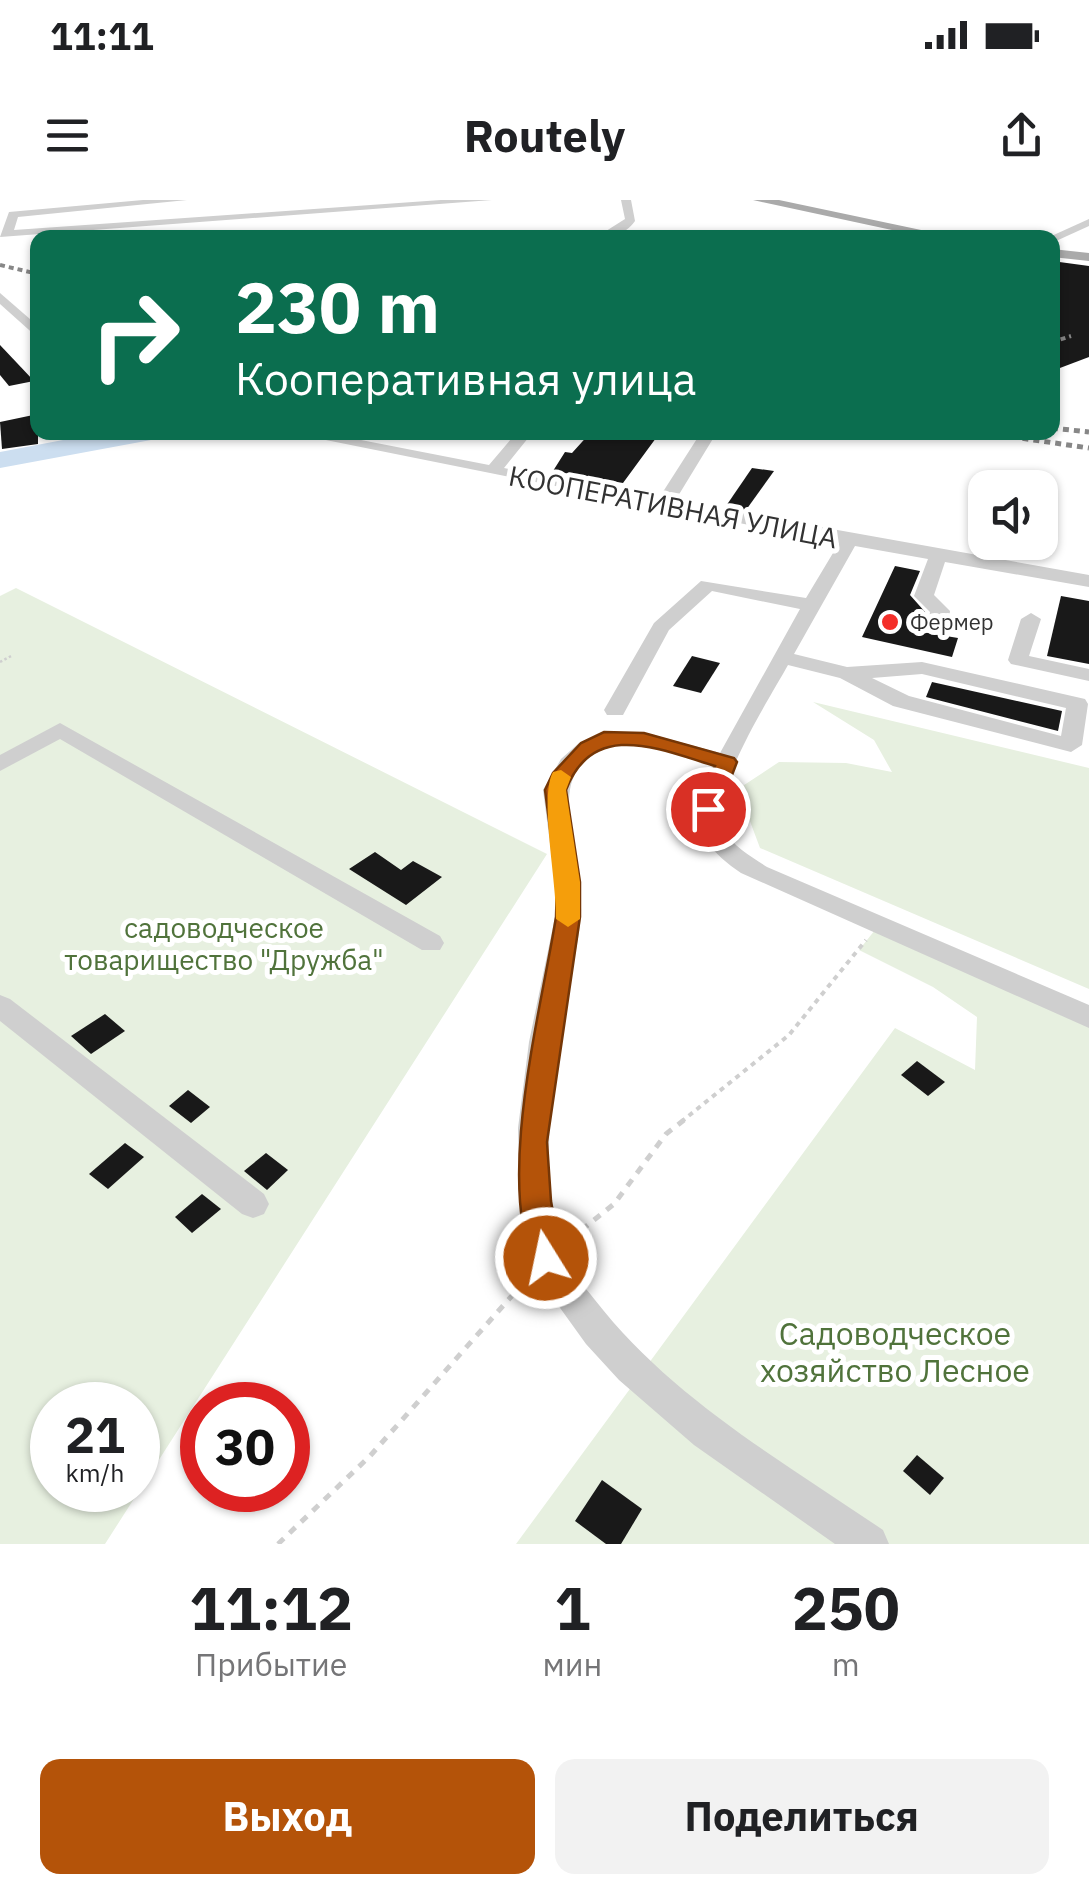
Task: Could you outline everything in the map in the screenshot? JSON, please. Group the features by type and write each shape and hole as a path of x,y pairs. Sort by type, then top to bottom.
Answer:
{"main road":[{"path":"759,200 911,230"},
{"path":"1060,253 1089,257"}],"street":[{"path":"30,232 4,234 10,210 182,200"},
{"path":"245,200 248,216"},
{"path":"58,230 486,200"},
{"path":"618,230 630,220 626,200"},
{"path":"1060,235 1089,222"},
{"path":"0,298 30,326"},
{"name":"КООПЕРАТИВНАЯ УЛИЦА","path":"334,440 850,540 780,657 726,762 708,809 710,827 728,852 758,873 1089,1017"},
{"path":"494,471 519,440"},
{"path":"664,504 704,440"},
{"path":"850,540 1089,581"},
{"path":"938,555 924,596 940,612 938,626"},
{"path":"615,710 661,628 708,584 811,605"},
{"path":"1031,618 1018,660 1089,675"},
{"path":"780,657 847,672 901,701 1071,745 1082,723 1077,704 922,668 847,672"},
{"path":"0,764 60,730 431,943"},
{"path":"726,762 644,739 604,738 588,748 560,777 555,790 568,882 568,917 533,1142 536,1201 546,1258 590,1325 640,1376 723,1442 869,1544"},
{"path":"0,1006 254,1204"}],"path":[{"path":"0,662 13,655"}],"green space":[{"name":"садоводческое товарищество \"Дружба\"","path":"16,588 547,854 209,1382 180,1382 180,1427 160,1458 160,1382 30,1382 30,1512 125,1512 105,1544 0,1544 0,596"},
{"path":"813,702 1089,768 1089,989 760,848 738,789 779,762 846,763 892,772 874,740"},
{"name":"Садоводческое хозяйство Лесное","path":"879,925 1089,1017 1089,1544 516,1544 895,1028 975,1070 977,1017 933,987 859,950"}],"building":[{"path":"1060,262 1089,266 1089,357 1060,368"},
{"path":"0,345 30,377 30,382 9,386 0,375"},
{"path":"30,416 30,440 38,440 38,444 2,449 0,422"},
{"path":"584,440 655,440 623,483 553,471 565,452 572,453"},
{"path":"752,468 774,471 746,510 726,506"},
{"path":"895,566 920,571 910,595 926,613 922,632 958,638 952,657 862,637"},
{"path":"1061,596 1089,601 1089,664 1047,656"},
{"path":"692,656 720,663 701,693 673,686"},
{"path":"932,682 1062,711 1058,731 926,697"},
{"path":"375,852 401,870 413,861 442,877 406,905 349,869"},
{"path":"105,1014 125,1031 91,1054 71,1036"},
{"path":"917,1061 945,1082 928,1096 901,1075"},
{"path":"188,1090 210,1107 191,1123 169,1106"},
{"path":"125,1143 144,1157 108,1189 89,1174"},
{"path":"266,1153 288,1170 267,1190 244,1171"},
{"path":"202,1194 221,1209 192,1233 175,1217"},
{"path":"917,1455 944,1478 930,1495 903,1471"},
{"path":"602,1480 642,1509 621,1544 606,1544 575,1521"}],"waterway":[{"path":"0,460 108,440"}],"railway":[{"path":"0,265 30,272"},
{"path":"1060,339 1071,336"},
{"path":"1060,429 1089,432"},
{"path":"1034,440 1089,448"}],"slow traffic":[{"path":"561,777 555,790 568,882 568,919"}],"place":[{"name":"Фермер","path":"890,622"}],"route":[{"path":"546,1258 536,1201 533,1142 568,917 568,882 555,790 560,777 588,748 604,738 624,736 726,762 708,809"}]}
